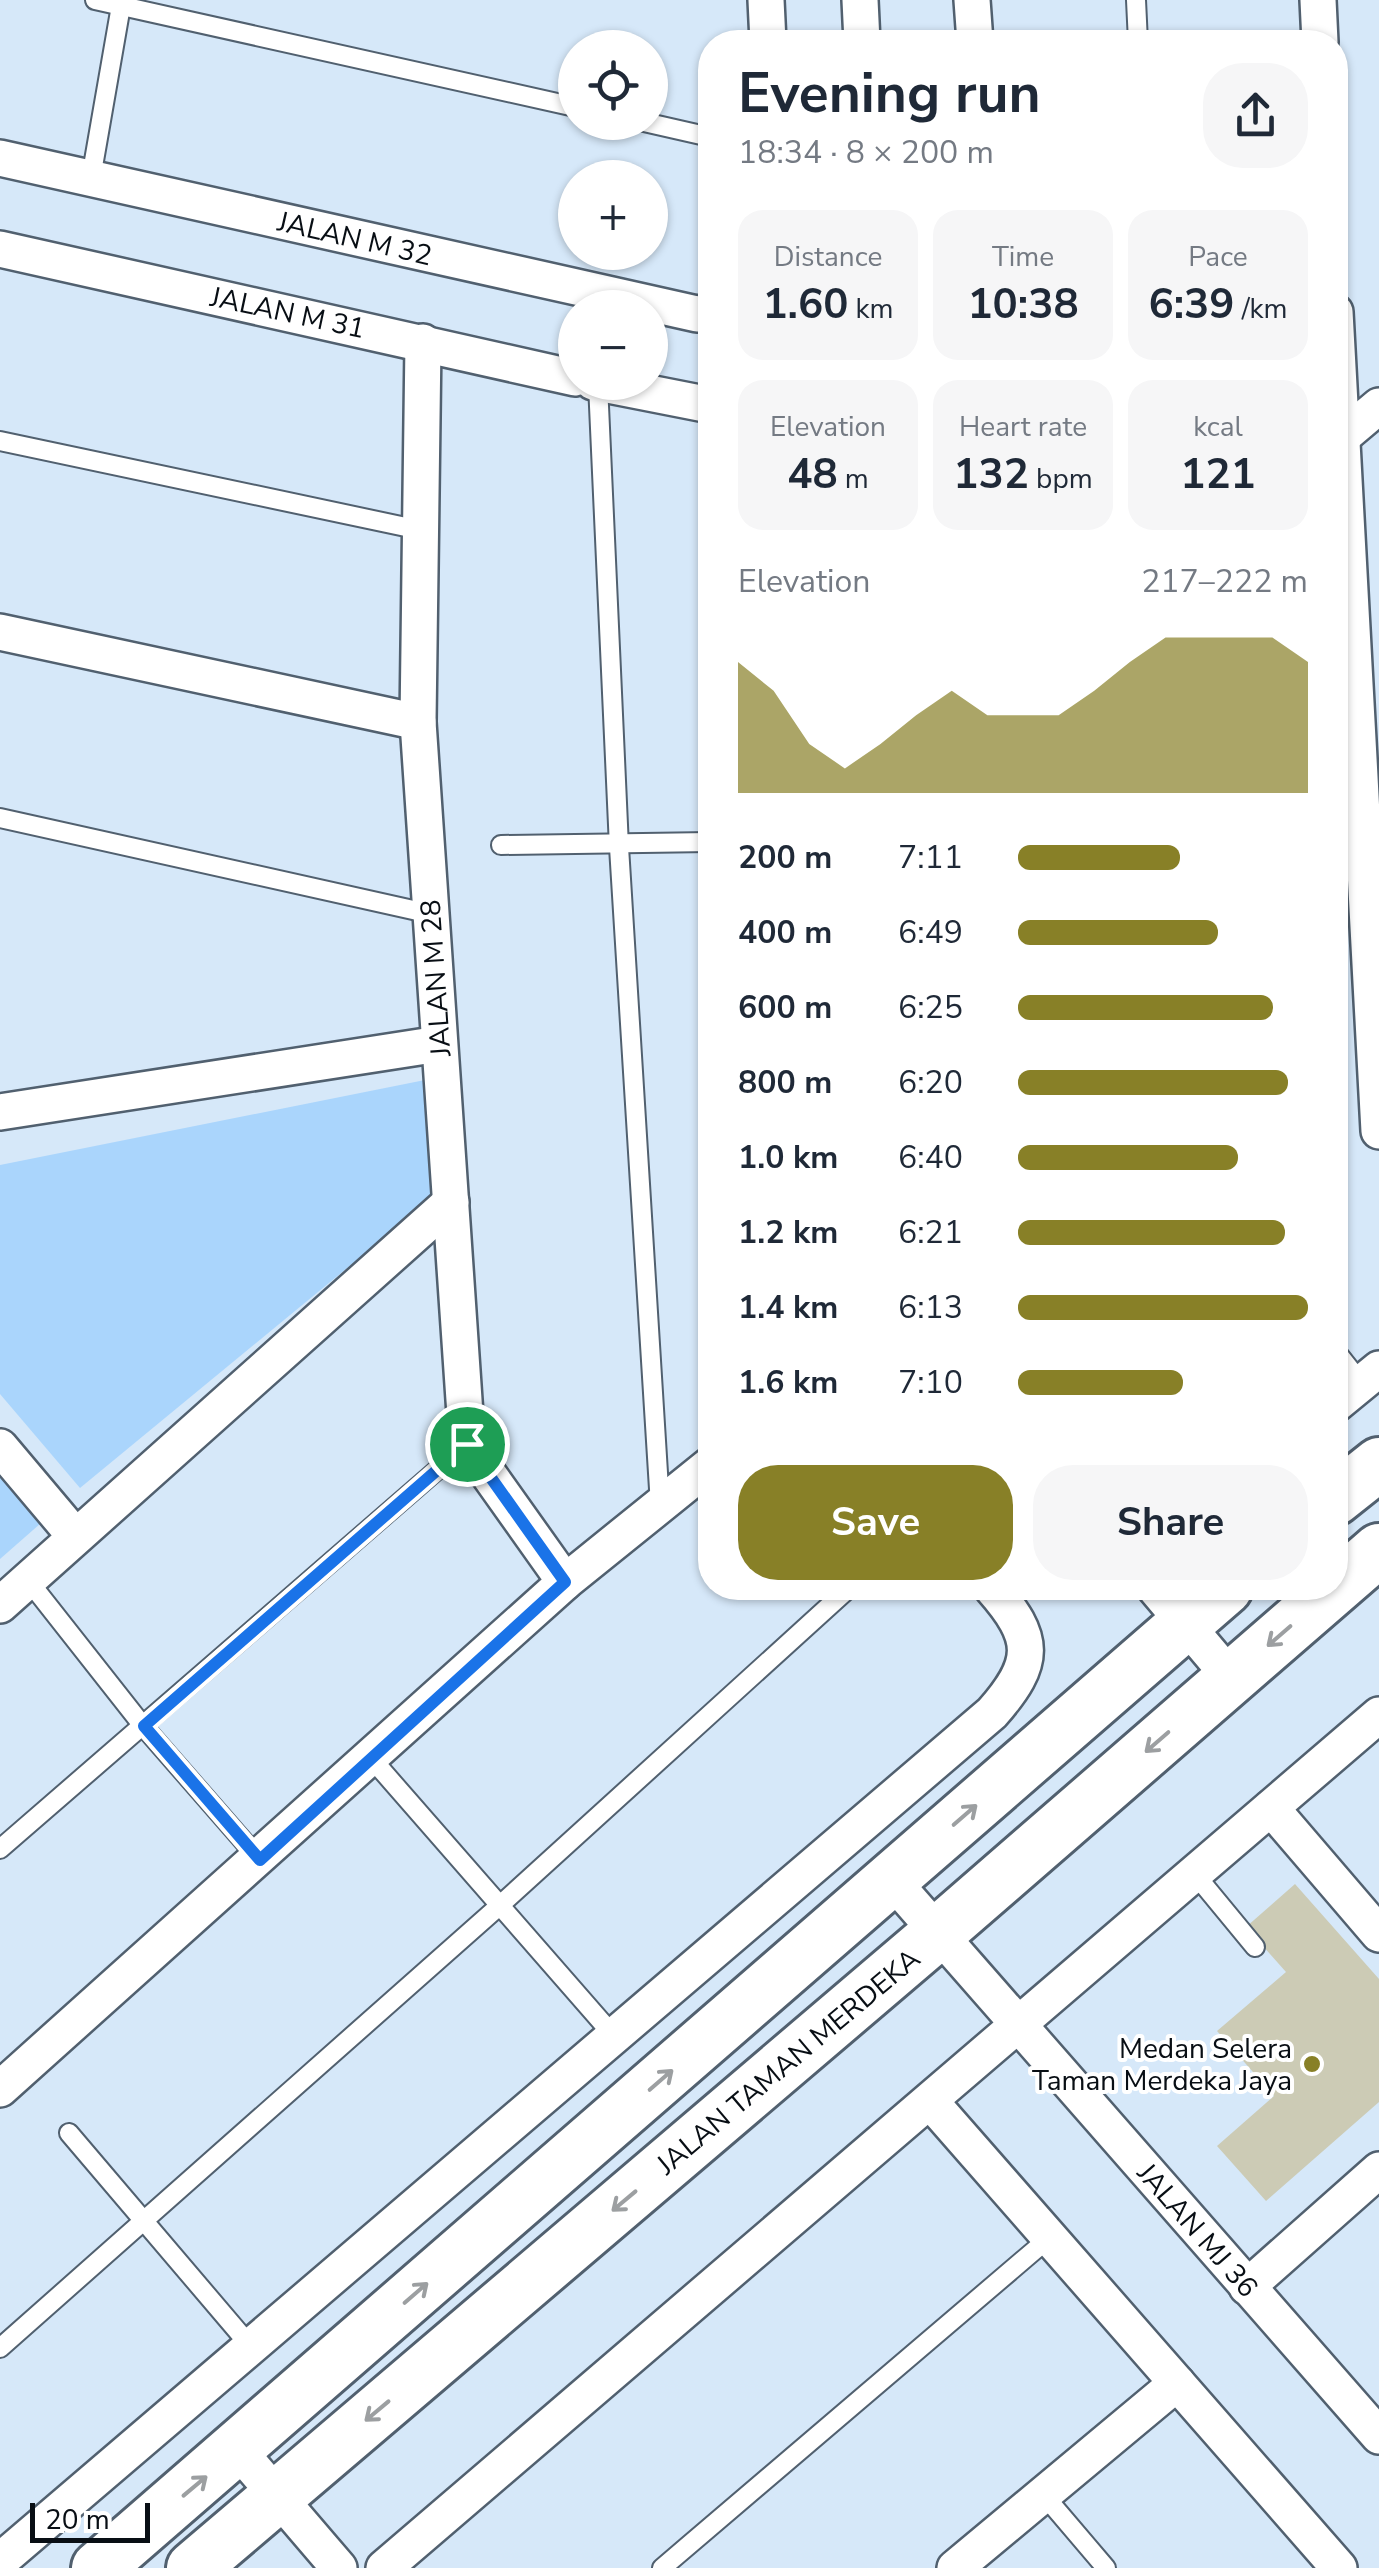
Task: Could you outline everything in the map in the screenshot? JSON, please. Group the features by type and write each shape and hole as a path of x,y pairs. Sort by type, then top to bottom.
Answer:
{"main road":[{"path":"1348,1489 1379,1464"},
{"name":"JALAN TAMAN MERDEKA","path":"1348,1577 1379,1550"},
{"name":"JALAN TAMAN MERDEKA","path":"193,2568 938,1933 1321,1600"},
{"path":"98,2568 891,1879 1170,1605"}],"street":[{"path":"766,0 767,30"},
{"path":"860,0 861,30"},
{"path":"972,0 975,30"},
{"path":"1318,0 1319,30"},
{"name":"JALAN M 32","path":"0,158 698,314"},
{"name":"JALAN M 31","path":"0,249 558,374"},
{"name":"JALAN M 28","path":"423,342 418,722 467,1444"},
{"path":"668,397 698,403"},
{"path":"1348,431 1379,406"},
{"path":"1348,600 1372,896 1379,1131"},
{"path":"0,632 418,722"},
{"path":"0,1112 439,1044"},
{"path":"0,1605 452,1202"},
{"path":"467,1444 565,1582"},
{"path":"0,1447 75,1536"},
{"path":"0,2089 260,1860 565,1582 698,1474"},
{"path":"0,2561 992,1712 1016,1686 1026,1651 1019,1618 1003,1600"},
{"path":"1170,1605 1230,1678"},
{"path":"384,2568 1379,1715"},
{"path":"1272,1808 1379,1934"},
{"name":"JALAN MJ 36","path":"891,1879 1379,2436"},
{"path":"930,2101 1339,2568"},
{"path":"1248,2286 1377,2176"},
{"path":"955,2568 1177,2383"},
{"path":"238,2450 339,2568"}],"lane":[{"path":"95,0 558,103"},
{"path":"1136,0 1137,30"},
{"path":"91,178 121,3"},
{"path":"668,127 698,134"},
{"path":"596,400 660,1504"},
{"path":"0,441 420,530"},
{"path":"0,818 431,914"},
{"path":"502,846 698,843"},
{"path":"0,1849 467,1444"},
{"path":"28,1580 144,1726 260,1860"},
{"path":"0,2348 146,2223 836,1600"},
{"path":"372,1759 613,2035"},
{"path":"1194,1873 1256,1947"},
{"path":"69,2133 252,2348"},
{"path":"662,2568 1050,2238"},
{"path":"1043,2494 1106,2568"}],"shaded area":[{"path":"430,1079 437,1194 80,1488 0,1394 0,1165"},
{"path":"0,1459 49,1516 0,1559"}],"building":[{"name":"Medan Selera Taman Merdeka Jaya","path":"1295,1884 1379,1979 1379,2102 1266,2201 1217,2146 1274,2096 1217,2031 1286,1972 1246,1927"}],"place":[{"name":"Medan Selera Taman Merdeka Jaya","path":"1312,2064"}],"route":[{"path":"467,1444 565,1582 260,1860 144,1726 467,1444"}]}
